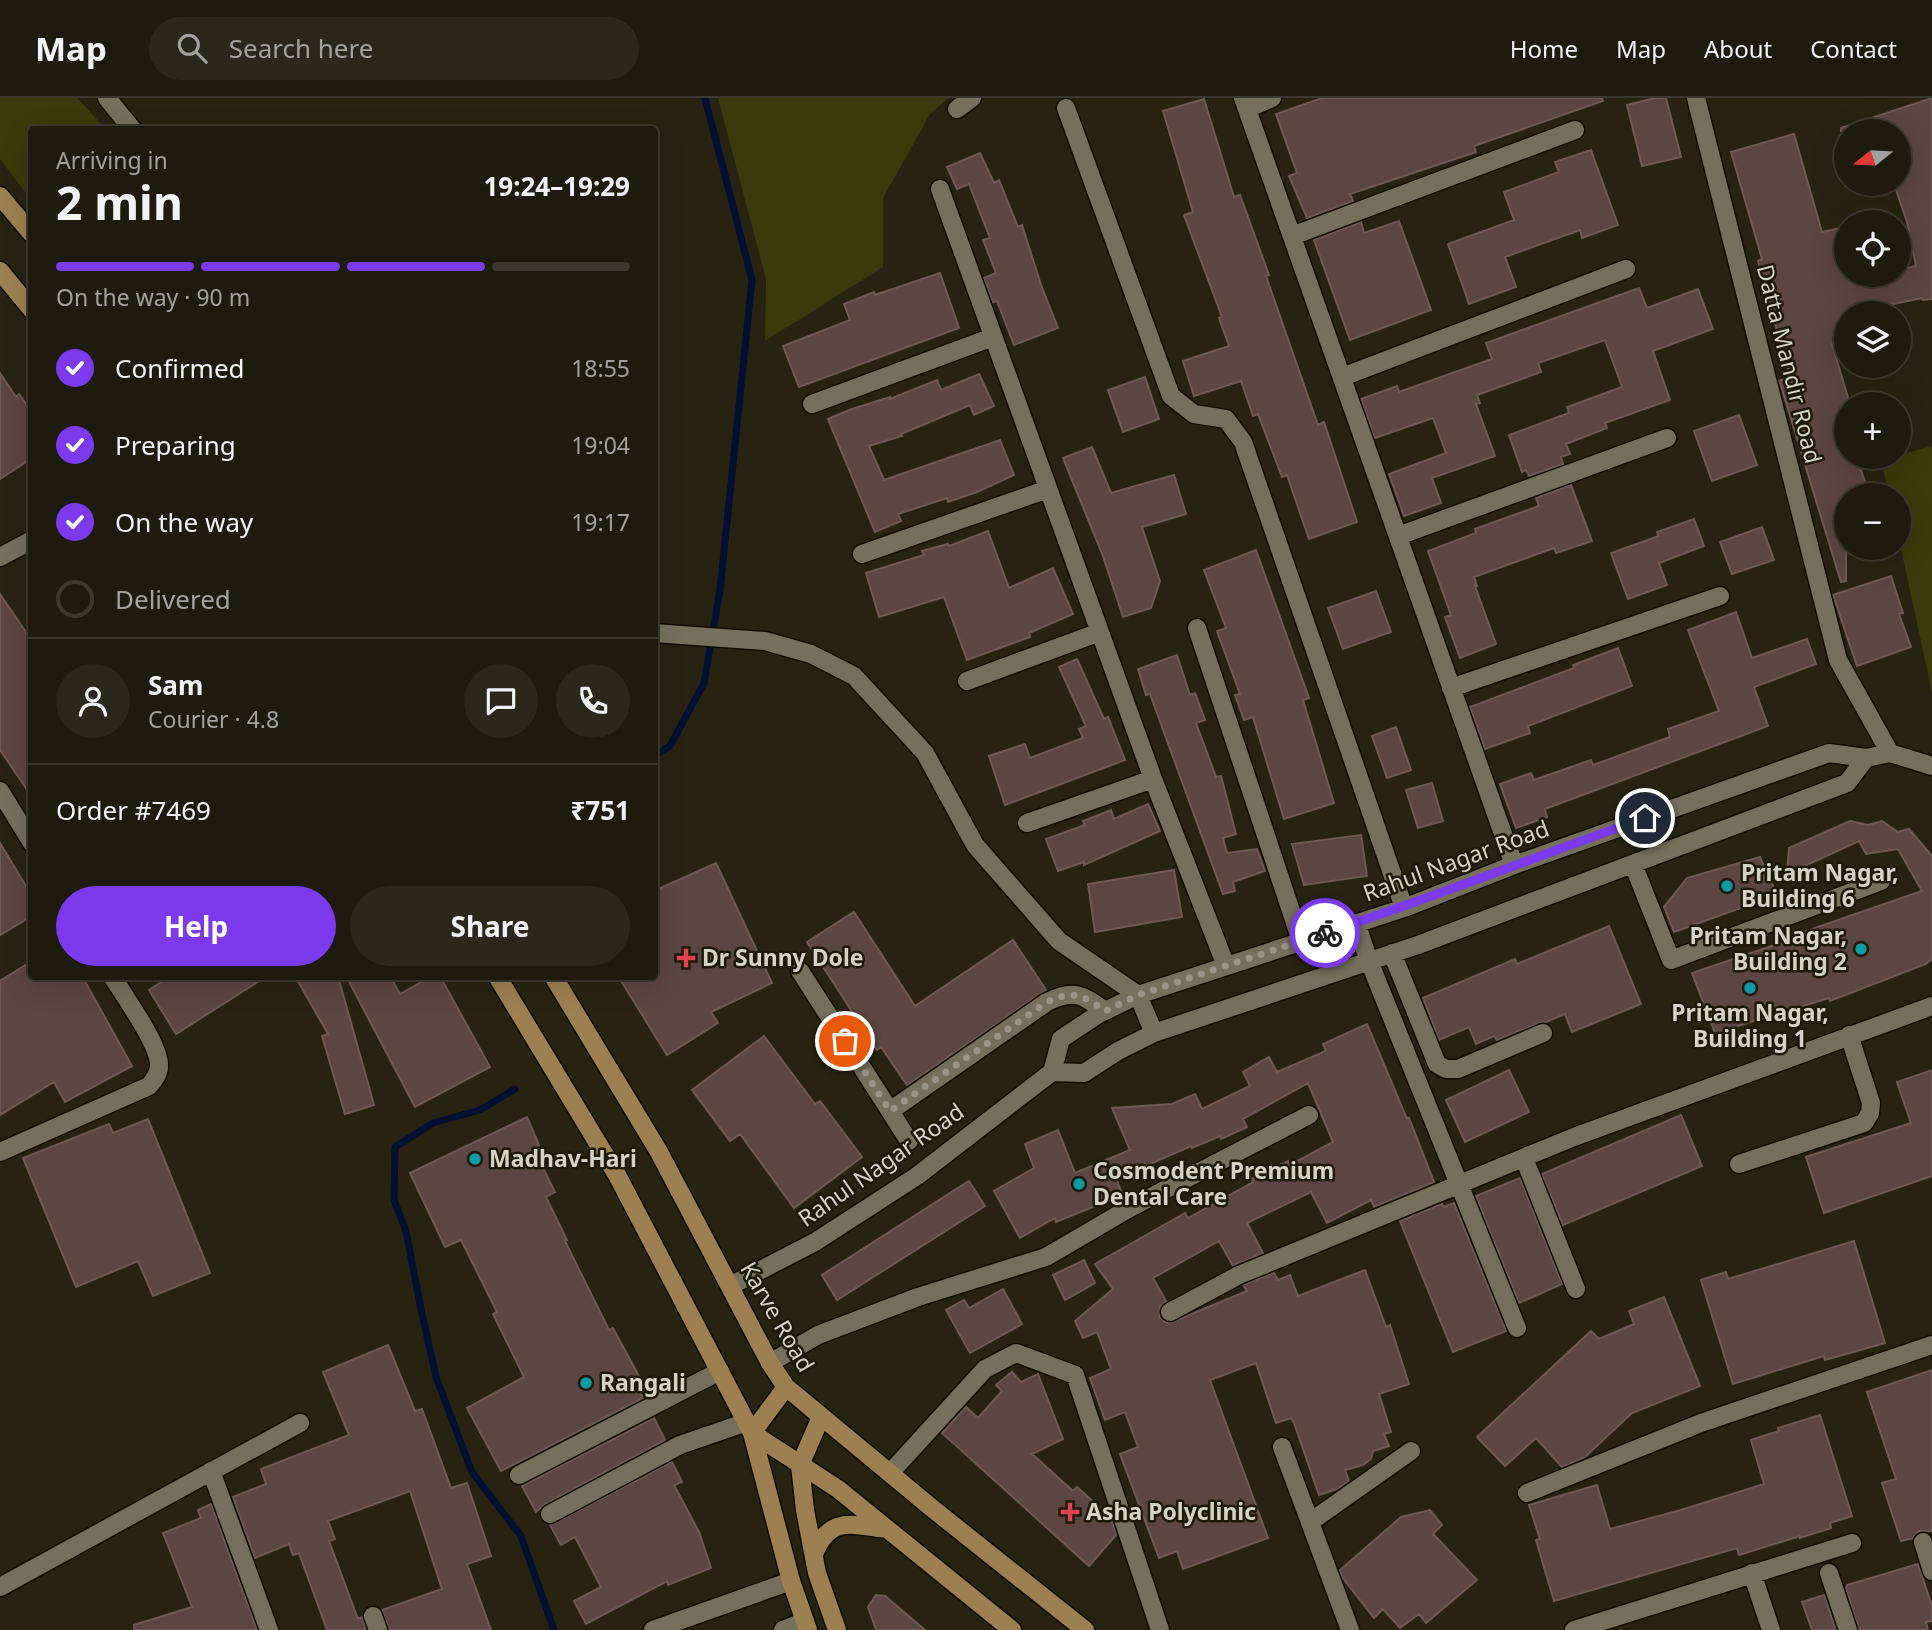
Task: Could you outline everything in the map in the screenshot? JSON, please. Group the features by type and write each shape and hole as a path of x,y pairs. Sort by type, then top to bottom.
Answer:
{"main road":[{"path":"0,196 28,229"},
{"path":"0,271 28,305"},
{"path":"500,980 617,1175 749,1428 791,1581 807,1626"},
{"name":"Karve Road","path":"555,980 659,1152 770,1363 786,1387 890,1474 1086,1630"},
{"path":"749,1428 786,1387"},
{"path":"821,1417 800,1465 817,1573 837,1630"},
{"path":"749,1428 838,1489 1012,1630"},
{"path":"814,1554 820,1538 836,1526 887,1529"}],"street":[{"path":"107,98 130,126"},
{"path":"957,109 972,98"},
{"path":"1272,98 1245,104 1514,865"},
{"name":"Datta Mandir Road","path":"1696,98 1838,660 1890,754"},
{"path":"1066,108 1171,396 1194,414 1226,419 1243,442 1404,908"},
{"path":"1292,236 1575,130"},
{"path":"940,189 1153,779 1226,966"},
{"path":"1342,377 1626,270"},
{"path":"812,404 993,337"},
{"path":"1398,536 1667,438"},
{"path":"862,554 1048,489"},
{"path":"0,557 28,542"},
{"path":"1451,688 1720,596"},
{"path":"1197,628 1301,941"},
{"path":"967,681 1100,632"},
{"path":"658,633 765,641 811,654 854,676 925,753 975,845 1059,941 1138,995 1154,1033"},
{"name":"Rahul Nagar Road","path":"730,1286 815,1242 917,1176 1052,1072 1061,1039 1105,1011 1138,995 1404,908 1514,865 1829,753 1866,758 1890,754"},
{"path":"1890,754 1932,766"},
{"path":"1052,1072 1084,1073 1118,1051 1154,1033 1392,953 1847,783 1866,758"},
{"path":"1027,823 1153,779"},
{"path":"0,791 28,837"},
{"path":"1633,864 1671,960 1881,881"},
{"path":"1356,923 1517,1328"},
{"path":"1392,953 1437,1063 1446,1069 1458,1069 1543,1033"},
{"path":"800,971 908,1141"},
{"path":"0,1152 149,1086 160,1070 157,1051 114,980"},
{"path":"890,1111 1047,1002 1063,995 1079,994 1105,1011"},
{"path":"1170,1312 1239,1275 1524,1157 1932,1006"},
{"path":"1739,1164 1864,1122 1870,1114 1871,1103 1849,1035"},
{"path":"770,1363 818,1335 905,1301 1046,1257 1128,1209 1309,1115"},
{"path":"1524,1157 1576,1289"},
{"path":"1527,1493 1701,1423 1932,1345"},
{"path":"890,1474 985,1368 1016,1353 1075,1375 1160,1630"},
{"path":"519,1475 720,1371"},
{"path":"0,1587 300,1423"},
{"path":"550,1514 680,1445 749,1428"},
{"path":"1282,1447 1350,1630"},
{"path":"1310,1522 1411,1451"},
{"path":"211,1472 269,1630"},
{"path":"1574,1630 1852,1542"},
{"path":"1923,1542 1932,1571"},
{"path":"1752,1573 1771,1630"},
{"path":"1829,1573 1848,1630"},
{"path":"653,1630 791,1581"},
{"path":"783,1630 807,1626"}],"shaded area":[{"path":"0,98 77,98 103,126 28,126 28,196 0,159"},
{"path":"718,98 948,98 930,114 883,198 883,267 765,341 766,279"},
{"path":"1932,446 1932,692 1903,560 1911,560 1911,483 1886,483 1883,469 1911,469 1911,452"}],"building":[{"path":"1322,98 1602,98 1603,101 1474,146 1476,152 1350,194 1353,201 1307,218 1289,176 1297,173 1276,114"},
{"path":"1666,98 1681,157 1642,166 1627,105"},
{"path":"1932,98 1932,299 1834,301 1834,378 1842,378 1846,392 1834,392 1834,469 1860,469 1866,483 1834,483 1834,559 1779,381 1790,377 1758,261 1762,259 1731,152 1794,134 1822,232 1834,230 1834,287 1911,287 1911,267 1916,266 1911,242 1911,210 1903,210 1898,196 1911,196 1911,119 1868,119"},
{"path":"1204,99 1234,197 1240,195 1318,425 1324,422 1357,522 1309,539 1287,475 1282,477 1258,414 1253,416 1241,381 1194,396 1183,361 1229,346 1219,318 1222,317 1184,215 1193,212 1163,111"},
{"path":"1591,150 1618,225 1582,238 1580,230 1505,257 1516,287 1469,304 1448,244 1514,220 1504,192 1559,172 1555,162"},
{"path":"980,153 994,183 999,180 1018,227 1022,225 1058,328 1014,345 997,301 993,302 984,278 996,273 983,240 990,238 969,184 957,189 947,167"},
{"path":"1399,221 1431,310 1350,340 1314,240 1361,222 1364,233"},
{"path":"940,273 959,328 799,387 783,346 850,320 844,304 874,292 875,295"},
{"path":"1639,288 1647,308 1698,289 1713,329 1653,351 1670,400 1605,423 1607,428 1566,444 1570,454 1561,457 1563,464 1529,476 1526,470 1522,472 1509,435 1569,413 1567,407 1622,387 1605,340 1538,363 1541,372 1477,395 1480,403 1476,404 1495,456 1432,478 1441,503 1404,516 1389,474 1446,453 1433,418 1375,438 1361,399 1397,386 1399,392 1492,359 1486,343"},
{"path":"0,373 16,397 19,394 28,406 28,461 0,479"},
{"path":"979,374 994,406 974,415 970,405 901,434 902,436 869,446 884,480 1000,440 1014,475 948,502 947,498 898,514 901,521 875,532 828,419 937,380 941,390"},
{"path":"1145,377 1159,419 1123,432 1108,390"},
{"path":"1739,415 1757,465 1712,481 1694,431"},
{"path":"1092,447 1111,493 1174,475 1186,514 1142,527 1160,581 1151,608 1123,617 1103,556 1063,458"},
{"path":"1571,485 1592,541 1556,553 1554,548 1474,577 1496,644 1460,658 1445,617 1451,615 1428,551 1476,533 1475,529 1539,506 1536,498"},
{"path":"1694,519 1704,546 1659,563 1667,585 1628,599 1611,553 1659,536 1657,532"},
{"path":"1762,527 1774,560 1732,574 1720,542"},
{"path":"988,531 1009,588 1053,568 1073,614 1029,633 1030,637 967,660 944,597 879,617 866,573 924,555 922,551 948,544 949,546"},
{"path":"1256,550 1309,698 1303,700 1334,803 1284,819 1253,717 1244,720 1235,695 1240,694 1217,631 1226,628 1204,570"},
{"path":"1834,560 1846,560 1846,581 1841,582"},
{"path":"1891,576 1903,613 1899,614 1911,647 1857,666 1833,595"},
{"path":"1376,591 1391,632 1343,649 1328,608"},
{"path":"0,594 28,635 28,791 0,750"},
{"path":"1736,612 1752,658 1807,639 1816,664 1754,687 1768,726 1545,809 1547,817 1516,828 1500,784 1531,773 1534,780 1591,760 1593,765 1670,737 1668,729 1719,711 1688,630"},
{"path":"1618,648 1632,686 1528,726 1530,733 1485,749 1470,707 1574,668 1573,665"},
{"path":"1177,655 1190,695 1195,693 1205,720 1196,723 1216,777 1221,776 1236,834 1223,838 1227,853 1257,849 1265,871 1233,882 1235,891 1223,894 1150,694 1146,695 1138,669"},
{"path":"1077,659 1104,719 1108,717 1125,760 1005,805 989,756 1025,744 1030,758 1083,738 1079,729 1086,726 1059,667"},
{"path":"1396,727 1411,770 1387,778 1372,736"},
{"path":"1432,783 1443,821 1418,828 1406,790"},
{"path":"1148,804 1160,831 1084,865 1084,862 1058,871 1046,839 1085,825 1083,821 1111,810 1114,819"},
{"path":"1850,821 1868,825 1882,821 1898,832 1909,829 1932,856 1932,959 1926,964 1830,1001 1829,998 1715,1033 1692,973 1922,891 1898,849 1866,854 1859,841 1787,874 1789,848"},
{"path":"1361,835 1367,876 1304,885 1292,844"},
{"path":"0,843 28,889 28,918 0,935"},
{"name":"Pritam Nagar, Building 6","path":"1760,857 1777,895 1674,932 1664,907 1687,878"},
{"path":"716,863 772,983 711,1012 718,1023 667,1055 620,980 658,980 658,889"},
{"path":"1174,870 1182,917 1095,932 1088,884"},
{"path":"854,912 915,1006 1013,940 1046,990 907,1085 881,1047 877,1050 807,942"},
{"path":"1609,926 1641,1004 1572,1032 1565,1014 1497,1040 1494,1036 1476,1044 1469,1027 1439,1040 1423,998 1515,959 1517,964"},
{"path":"28,964 28,980 84,980 132,1066 65,1102 54,1082 0,1115 0,981"},
{"path":"164,980 261,980 176,1034 149,990"},
{"path":"297,980 339,980 374,1105 345,1114 322,1036 328,1034"},
{"path":"348,980 392,980 400,994 425,980 442,980 490,1067 415,1107"},
{"path":"1367,1024 1434,1182 1374,1207 1371,1200 1327,1223 1311,1192 1247,1223 1263,1253 1233,1266 1219,1241 1153,1278 1166,1301 1160,1307 1160,1317 1170,1323 1247,1291 1243,1285 1274,1273 1278,1280 1290,1275 1298,1296 1365,1270 1386,1327 1390,1325 1409,1384 1379,1394 1391,1432 1384,1434 1389,1446 1373,1451 1371,1459 1363,1465 1345,1470 1349,1481 1337,1489 1319,1495 1294,1423 1291,1418 1276,1423 1256,1363 1210,1380 1268,1538 1183,1569 1177,1551 1159,1558 1120,1454 1138,1447 1125,1412 1105,1420 1090,1378 1111,1369 1097,1332 1083,1338 1075,1321 1113,1289 1095,1264 1185,1213 1188,1218 1253,1182 1251,1179 1288,1161 1290,1165 1333,1142 1308,1083 1243,1119 1247,1127 1221,1139 1220,1136 1192,1148 1191,1146 1116,1179 1123,1195 1056,1222 1055,1218 1020,1238 994,1191 1034,1168 1025,1144 1058,1130 1075,1173 1130,1150 1112,1108 1172,1104 1195,1094 1202,1109 1250,1086 1243,1072 1269,1057 1277,1072 1326,1051 1323,1044"},
{"path":"764,1036 815,1104 820,1101 862,1157 794,1208 740,1134 730,1141 692,1090"},
{"path":"1509,1070 1529,1112 1465,1142 1446,1100"},
{"path":"1932,1070 1932,1176 1824,1213 1806,1157 1911,1123 1897,1082"},
{"path":"1681,1115 1702,1166 1563,1225 1542,1174"},
{"path":"527,1117 539,1145 533,1148 555,1192 546,1197 567,1240 565,1241 609,1330 613,1328 646,1389 640,1392 643,1398 501,1471 467,1408 524,1377 493,1314 497,1312 461,1240 445,1247 410,1173"},
{"path":"148,1119 210,1273 153,1296 138,1261 76,1287 23,1158 109,1124 113,1133"},
{"path":"1520,1178 1562,1284 1519,1303 1476,1196"},
{"path":"969,1181 985,1206 837,1300 822,1275"},
{"path":"1454,1203 1506,1331 1453,1352 1400,1221 1442,1204 1444,1207"},
{"path":"1854,1241 1885,1343 1825,1360 1824,1356 1733,1384 1701,1280 1726,1272 1728,1279"},
{"path":"1084,1260 1095,1283 1065,1300 1053,1275"},
{"path":"1003,1289 1022,1324 970,1353 946,1310 964,1300 969,1308"},
{"path":"1664,1297 1700,1386 1632,1413 1585,1457 1562,1467 1536,1438 1505,1466 1477,1437 1591,1331 1599,1339 1634,1324 1629,1311"},
{"path":"388,1345 415,1411 422,1409 451,1488 467,1483 491,1556 467,1564 491,1630 389,1630 382,1610 442,1589 410,1491 328,1521 335,1539 329,1541 358,1619 362,1617 366,1630 327,1630 299,1553 293,1555 289,1544 255,1558 233,1497 266,1484 261,1469 349,1435 323,1372"},
{"path":"1932,1370 1932,1531 1919,1531 1913,1538 1901,1541 1882,1483 1896,1479 1867,1392"},
{"path":"1012,1372 1021,1382 1038,1374 1063,1439 1032,1454 1073,1491 1077,1487 1111,1518 1116,1535 1089,1566 942,1433 966,1407 978,1418 1002,1391 996,1385"},
{"path":"1820,1415 1852,1516 1830,1523 1831,1528 1800,1538 1739,1555 1737,1548 1554,1601 1529,1505 1597,1485 1610,1529 1681,1510 1764,1484 1751,1440"},
{"path":"654,1418 665,1440 545,1504 536,1512 522,1486"},
{"path":"672,1462 682,1482 674,1485 699,1532 711,1568 668,1585 667,1581 586,1624 574,1601 601,1587 575,1537 561,1545 550,1525"},
{"path":"211,1504 257,1630 134,1630 134,1625 192,1607 163,1533 201,1518 198,1510"},
{"path":"1430,1510 1442,1525 1433,1534 1477,1580 1426,1623 1419,1614 1400,1628 1383,1609 1374,1618 1342,1577 1340,1570 1401,1517"},
{"path":"1918,1564 1932,1606 1932,1621 1926,1622 1928,1630 1859,1630 1847,1585"},
{"path":"876,1595 885,1596 925,1630 876,1630 868,1607"},
{"path":"1824,1595 1836,1630 1812,1630 1802,1602"}],"waterway":[{"path":"658,754 670,746 704,683 720,590 752,280 705,98"},
{"path":"515,1089 480,1110 433,1123 395,1147 394,1200 406,1231 436,1377 472,1472 521,1536 554,1630"}],"way so far":[{"path":"845,1041 890,1111 1047,1002 1063,995 1079,994 1105,1011 1138,995 1325,933"}],"place":[{"name":"Pritam Nagar, Building 6","path":"1727,886"},
{"name":"Pritam Nagar, Building 2","path":"1861,949"},
{"name":"Dr Sunny Dole","path":"686,958"},
{"name":"Pritam Nagar, Building 1","path":"1750,988"},
{"name":"Madhav-Hari","path":"475,1159"},
{"name":"Cosmodent Premium Dental Care","path":"1079,1184"},
{"name":"Rangali","path":"586,1383"},
{"name":"Asha Polyclinic","path":"1070,1512"}],"route":[{"path":"1325,933 1404,908 1645,818"}]}
